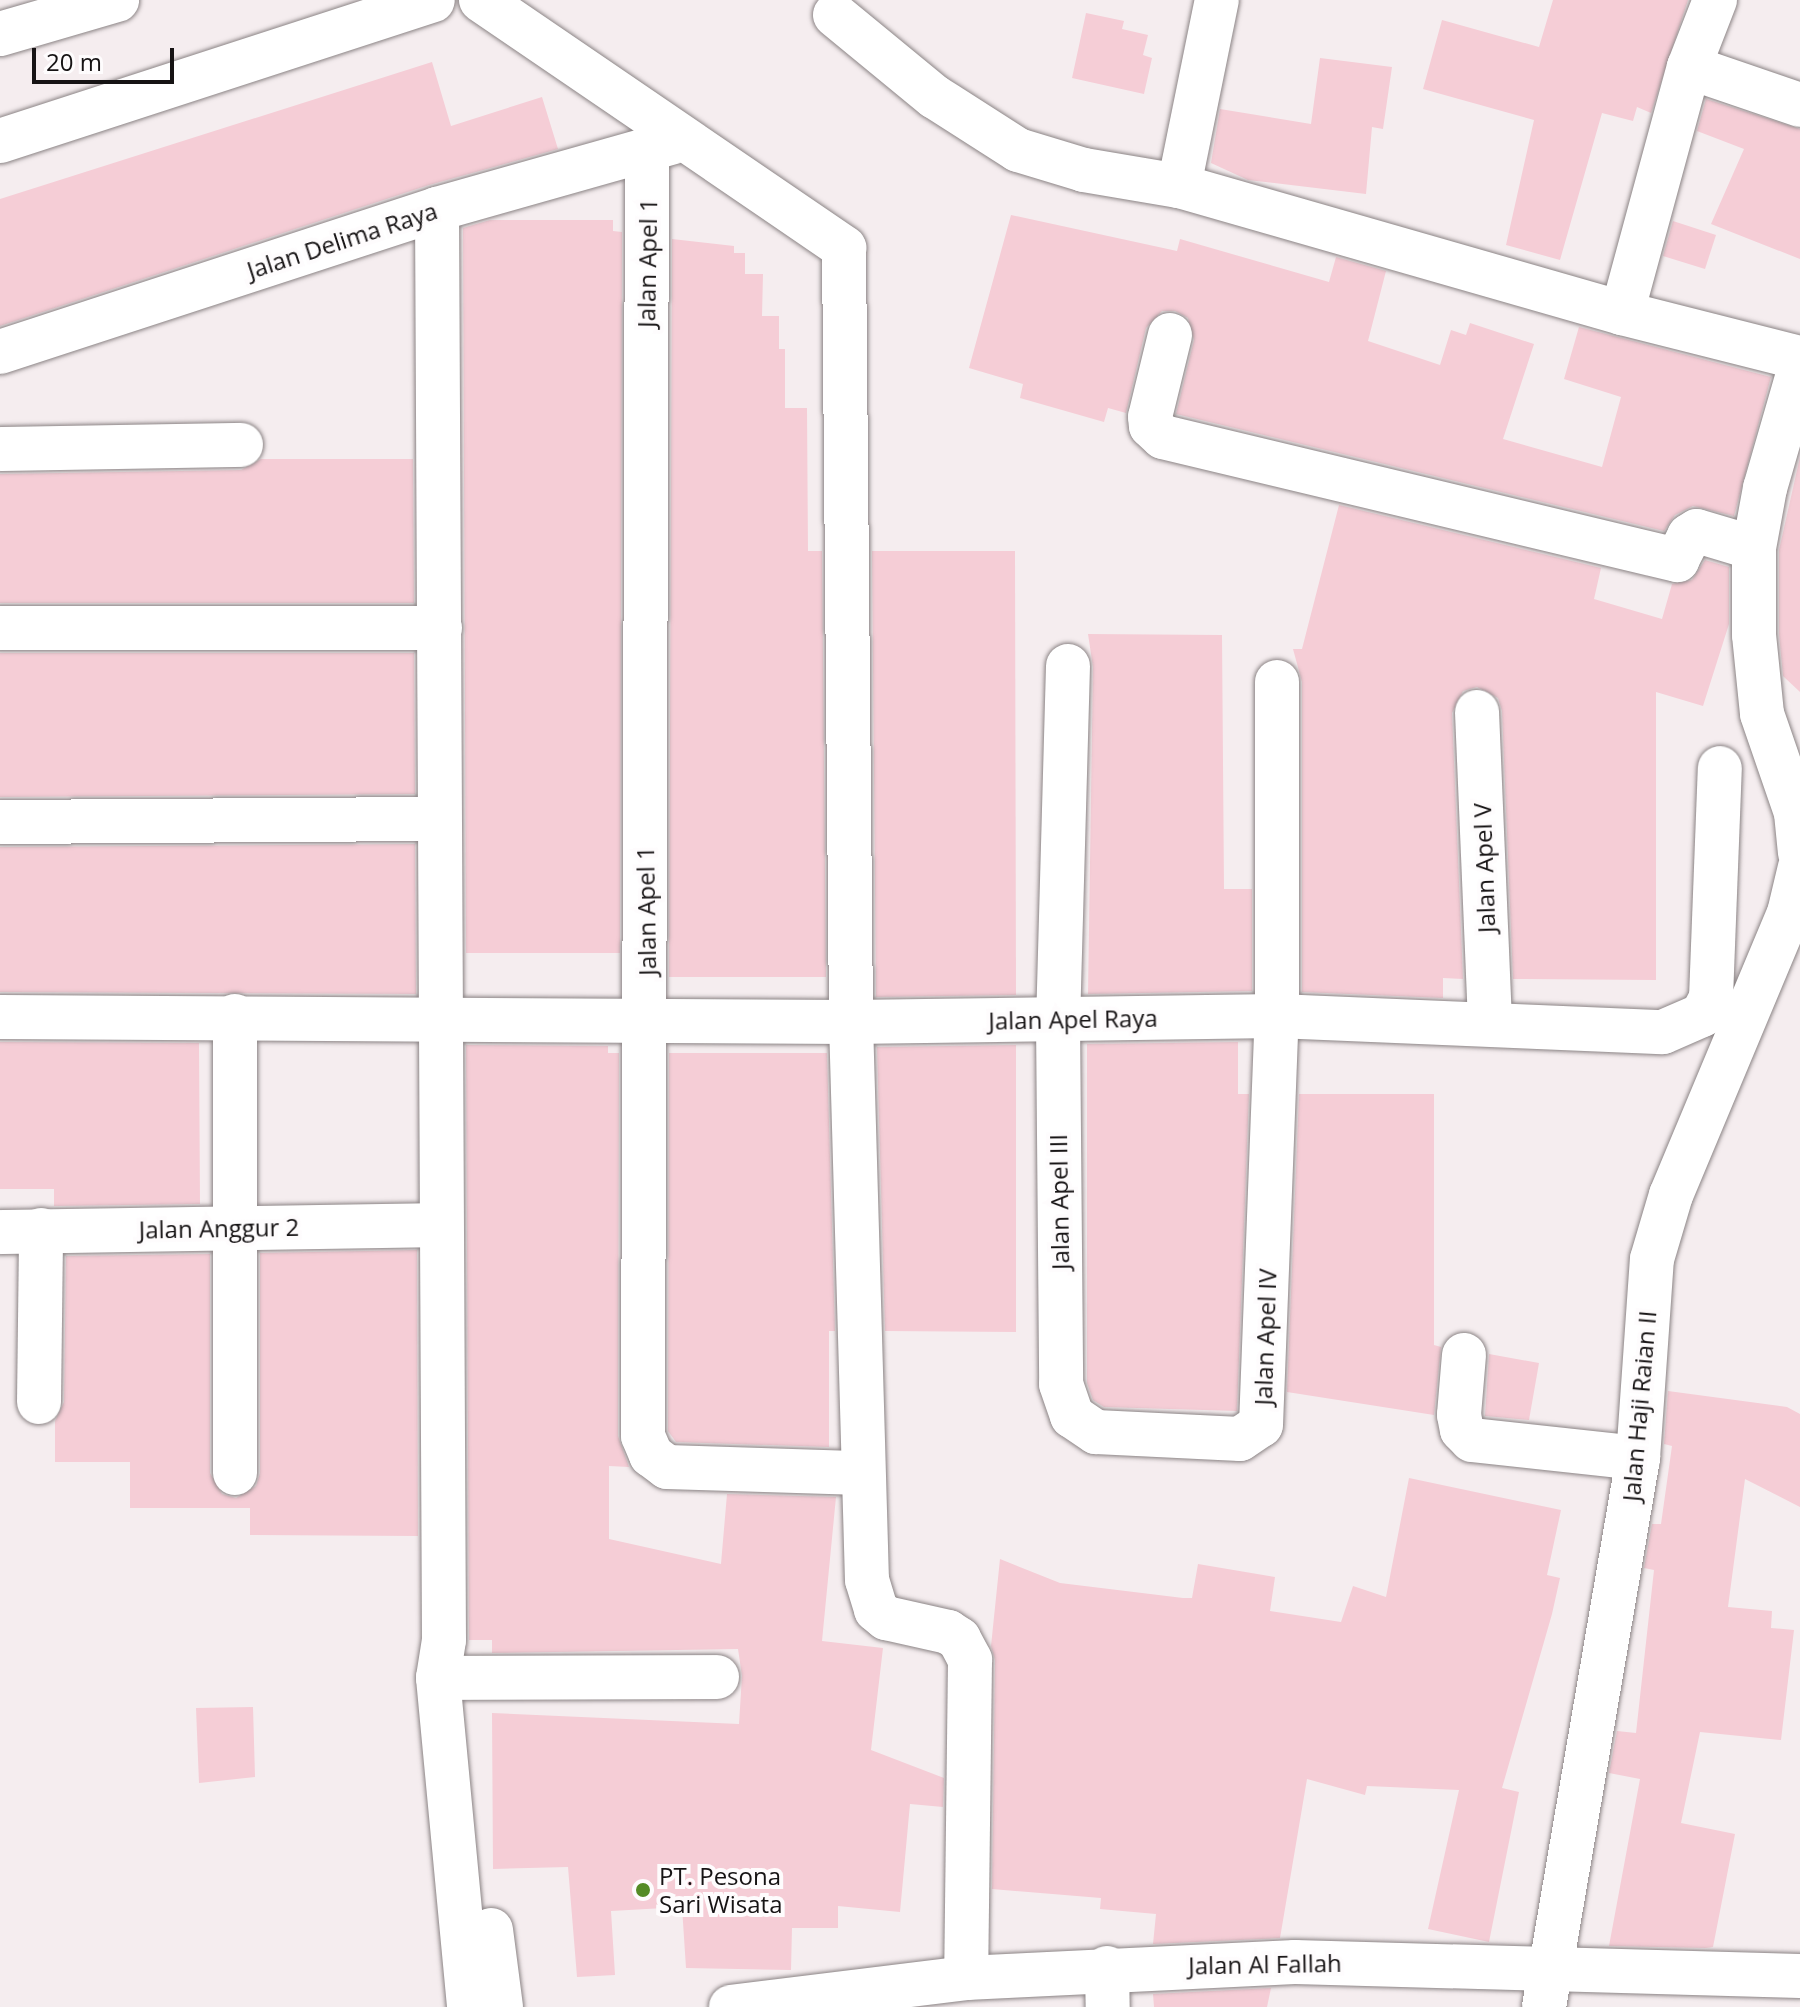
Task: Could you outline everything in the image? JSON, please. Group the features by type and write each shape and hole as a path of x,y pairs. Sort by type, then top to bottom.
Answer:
{"street":[{"path":"0,34 117,0"},
{"path":"0,141 433,0"},
{"path":"481,0 667,144 844,248 851,1022 867,1580 876,1610 901,1624 948,1632 967,1648 970,1660 966,1978"},
{"path":"1179,186 1217,0"},
{"path":"1622,313 1689,67 1715,0"},
{"path":"831,5 935,97 1018,150 1084,170 1179,186 1622,313 1800,358"},
{"path":"1689,67 1800,105"},
{"name":"Jalan Delima Raya","path":"0,352 437,209 667,144"},
{"name":"Jalan Apel 1","path":"667,144 643,616 647,1020 639,1411 651,1455 667,1467 862,1473"},
{"path":"437,209 439,1225 447,1665 469,2007"},
{"path":"1170,335 1150,417 1151,426 1163,437 1677,560 1689,536 1697,531 1754,548"},
{"path":"1800,367 1765,488 1754,548 1754,635 1762,714 1796,813 1800,853"},
{"path":"0,449 241,445"},
{"path":"0,628 440,628"},
{"name":"Jalan Apel III","path":"1061,1384 1058,1020 1068,666"},
{"path":"1277,682 1277,1016"},
{"name":"Jalan Apel V","path":"1477,712 1490,1024"},
{"name":"Jalan Apel Raya","path":"0,1017 440,1016 851,1022 1277,1016 1663,1032 1685,1027 1702,1015 1715,977 1720,768"},
{"path":"0,822 437,819"},
{"name":"Jalan Haji Raian II","path":"1547,1987 1638,1458 1652,1259 1671,1195 1789,913 1800,867"},
{"path":"235,1016 235,1473"},
{"name":"Jalan Apel IV","path":"1061,1384 1072,1416 1096,1432 1240,1439 1261,1425 1277,1016"},
{"name":"Jalan Anggur 2","path":"20,1231 439,1225"},
{"path":"20,1231 39,1402"},
{"path":"1464,1355 1459,1415 1462,1430 1472,1440 1638,1458"},
{"path":"447,1665 717,1677"},
{"path":"447,1665 501,2007"},
{"name":"Jalan Al Fallah","path":"731,2007 790,2004 966,1978 1108,1988 1295,1962 1547,1987 1800,1976"}],"building":[{"path":"1553,0 1688,0 1651,113 1637,107 1633,121 1602,113 1560,260 1506,245 1534,120 1423,89 1442,20 1539,47"},
{"path":"1086,13 1124,21 1122,29 1148,35 1143,55 1152,58 1144,94 1072,78"},
{"path":"1320,58 1392,67 1383,129 1372,127 1366,194 1248,180 1211,163 1220,109 1311,124"},
{"path":"432,62 451,126 542,97 558,149 429,185 0,326 0,199"},
{"path":"1706,99 1800,129 1800,259 1711,224 1744,149 1697,131"},
{"path":"1011,215 1177,251 1180,239 1329,282 1336,257 1386,271 1368,341 1440,365 1451,330 1466,335 1470,323 1534,344 1503,439 1602,467 1621,397 1564,379 1579,327 1771,377 1734,516 1693,506 1675,515 1664,531 1176,414 1194,340 1188,318 1175,311 1162,311 1146,328 1126,413 1108,408 1104,422 1020,398 1023,384 969,368"},
{"path":"490,220 613,220 613,231 622,232 620,953 466,953 463,228"},
{"path":"1673,221 1716,235 1705,269 1663,256"},
{"path":"672,239 734,246 734,253 745,253 745,274 763,274 762,316 779,316 779,349 785,349 785,408 807,408 808,551 822,551 826,977 669,977"},
{"path":"1800,457 1800,692 1783,676 1779,634 1779,550"},
{"path":"261,459 413,459 414,603 0,603 0,474 241,470"},
{"path":"1339,505 1601,568 1594,599 1662,619 1672,584 1692,580 1705,560 1729,567 1729,624 1703,706 1656,692 1656,980 1513,979 1502,711 1498,698 1477,687 1463,691 1452,713 1463,979 1443,978 1443,998 1302,992 1302,682 1293,649 1302,649"},
{"path":"872,551 1015,551 1016,995 876,997"},
{"path":"1088,634 1222,635 1224,889 1252,889 1252,991 1088,994 1093,667"},
{"path":"0,653 414,653 415,794 0,797"},
{"path":"415,844 416,994 0,992 0,847"},
{"path":"0,1042 199,1043 200,1204 54,1206 54,1189 0,1189"},
{"path":"1238,1042 1238,1094 1249,1094 1237,1411 1104,1407 1093,1400 1087,1383 1087,1044"},
{"path":"466,1045 608,1046 608,1053 619,1053 618,1436 629,1467 609,1466 609,1539 721,1564 727,1494 836,1497 822,1641 883,1648 871,1750 944,1778 943,1807 910,1804 900,1912 838,1906 838,1928 792,1928 791,1970 686,1968 682,1907 611,1911 615,1975 577,1977 568,1867 493,1869 492,1713 739,1724 742,1676 738,1649 492,1653 492,1640 469,1640"},
{"path":"1016,1045 1016,1332 885,1331 877,1047"},
{"path":"669,1053 827,1053 835,1331 829,1331 829,1447 676,1442 668,1431"},
{"path":"1299,1094 1434,1094 1434,1345 1441,1347 1434,1415 1287,1392"},
{"path":"417,1250 418,1536 250,1535 250,1508 130,1508 130,1462 55,1462 55,1421 64,1402 66,1256 210,1254 210,1473 222,1494 236,1498 256,1486 260,1473 260,1253"},
{"path":"1489,1354 1539,1363 1529,1420 1485,1416"},
{"path":"1668,1391 1787,1407 1800,1414 1800,1507 1745,1479 1728,1607 1772,1611 1771,1628 1794,1630 1781,1740 1700,1732 1681,1823 1735,1834 1713,1947 1706,1948 1609,1946 1640,1779 1609,1773 1617,1731 1636,1733 1654,1570 1644,1568 1652,1524 1661,1524 1672,1446 1664,1444"},
{"path":"1409,1478 1561,1510 1547,1575 1560,1578 1502,1788 1519,1792 1489,1942 1428,1929 1459,1790 1367,1786 1365,1795 1307,1779 1280,1938 1153,1944 1156,1914 1100,1909 1101,1898 992,1889 995,1660 991,1646 1000,1559 1060,1583 1183,1598 1192,1598 1198,1564 1275,1577 1270,1611 1341,1622 1353,1586 1386,1597"},
{"path":"253,1707 255,1777 199,1783 196,1708"},
{"path":"1271,1988 1267,2007 1154,2007 1153,1994"}],"place":[{"name":"PT. Pesona Sari Wisata","path":"643,1890"}]}
